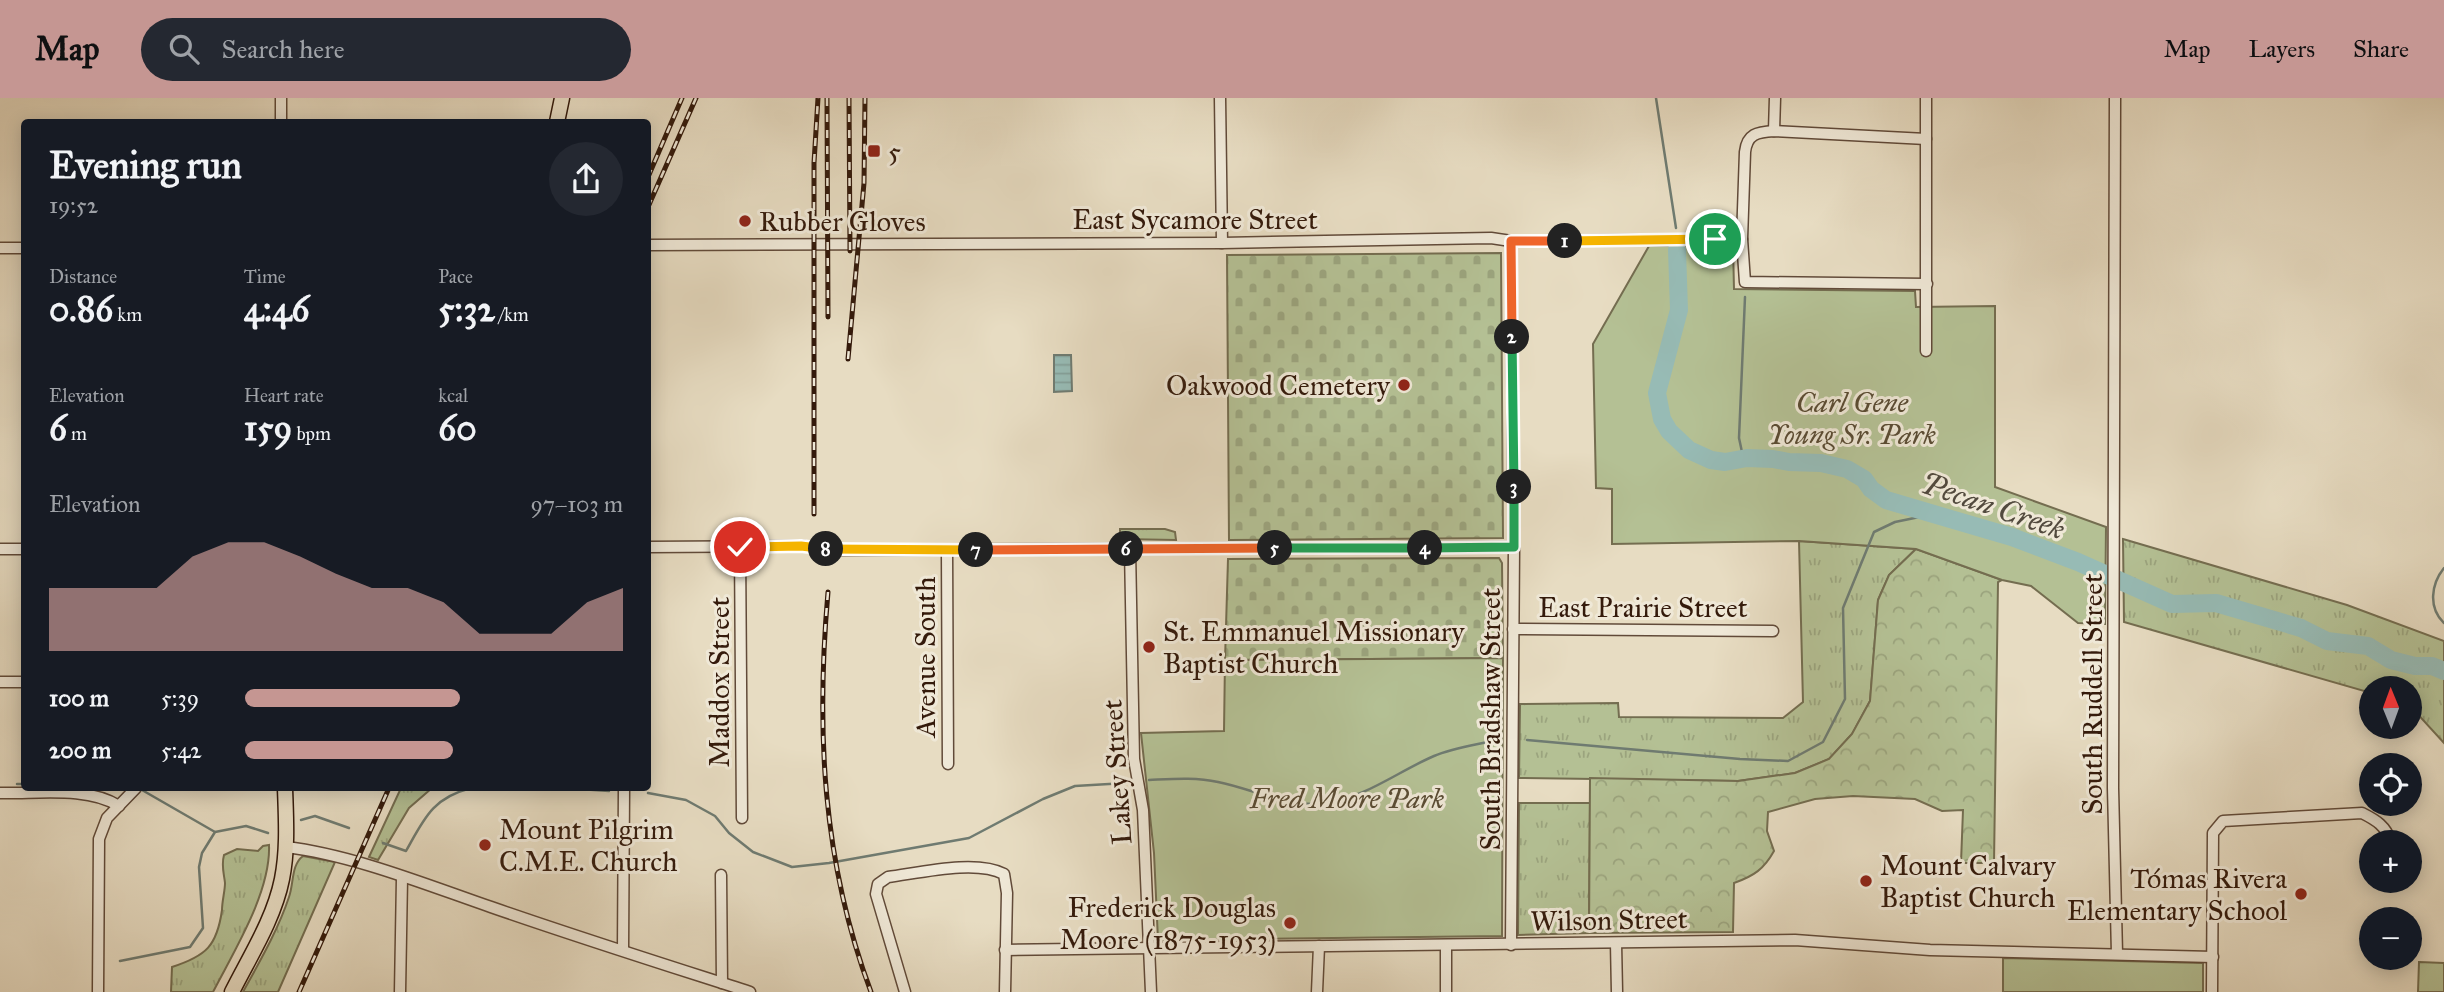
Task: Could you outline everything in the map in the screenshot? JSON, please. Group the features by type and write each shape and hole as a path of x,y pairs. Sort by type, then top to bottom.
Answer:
{"main road":[{"path":"558,119 562,98"},
{"path":"232,992 272,911 282,880 286,847 285,791"}],"street":[{"path":"281,98 281,119"},
{"path":"1220,98 1222,243"},
{"path":"1774,131 1775,98"},
{"path":"1926,98 1926,351"},
{"name":"South Ruddell Street","path":"2115,98 2113,788 2117,954"},
{"path":"1926,139 1774,131 1751,135 1746,144 1742,239 1745,282 1927,284"},
{"name":"East Sycamore Street","path":"651,245 1222,243 1491,238 1511,241 1742,239"},
{"name":"South Bradshaw Street","path":"1511,241 1514,547 1511,945"},
{"path":"0,248 21,248"},
{"path":"651,547 801,546 842,551 1514,547"},
{"name":"Maddox Street","path":"740,547 743,818"},
{"path":"0,550 21,549"},
{"name":"Lakey Street","path":"1130,549 1134,759 1143,810 1151,992"},
{"name":"Avenue South","path":"947,550 948,764"},
{"name":"East Prairie Street","path":"1513,629 1773,631"},
{"path":"0,682 21,682"},
{"path":"98,992 99,839 107,818 133,791"},
{"path":"622,950 624,791"},
{"path":"0,793 90,794 106,798 119,806"},
{"path":"2212,992 2213,833 2223,821 2362,813 2379,821 2386,830"},
{"path":"286,847 302,849 402,878 750,992"},
{"path":"905,992 876,894 878,884 888,877 944,870 995,869 1004,874 1007,893 1006,992"},
{"path":"721,875 723,983"},
{"path":"400,992 402,878"},
{"name":"Wilson Street","path":"1005,950 1795,940 1930,950 2213,957"},
{"path":"1616,943 1617,992"},
{"path":"1317,992 1319,946"},
{"path":"1446,946 1446,992"}],"green space":[{"name":"Carl Gene Young Sr. Park","path":"1649,246 1733,246 1734,289 1915,291 1916,307 1995,306 1995,487 2106,527 2105,624 2078,623 2031,586 2002,580 1916,549 1799,541 1612,544 1612,489 1596,488 1593,344"},
{"name":"Oakwood Cemetery","path":"1501,253 1503,538 1229,540 1227,255"},
{"path":"1120,529 1165,529 1175,532 1176,540 1120,539"},
{"path":"2123,539 2347,605 2444,641 2444,743 2422,719 2422,676 2359,676 2359,690 2124,622"},
{"path":"1799,541 1916,549 1889,575 1878,600 1870,701 1852,734 1829,759 1795,773 1738,781 1519,778 1520,704 1618,703 1619,717 1783,718 1803,702"},
{"path":"1916,549 2002,580 1998,582 1994,863 1961,863 1963,810 1942,811 1915,799 1853,796 1815,799 1768,812 1767,831 1774,851 1758,871 1734,883 1733,932 1589,933 1590,778 1738,781 1795,773 1829,759 1852,734 1870,701 1878,600 1889,575"},
{"path":"1499,558 1502,563 1503,658 1225,660 1228,559"},
{"name":"Fred Moore Park","path":"1503,658 1502,936 1158,940 1154,853 1141,733 1224,731 1225,660"},
{"path":"400,791 429,791 409,808 378,860 369,857"},
{"path":"1519,803 1590,803 1589,933 1518,935"},
{"path":"269,845 268,863 258,901 213,992 171,992 172,967 201,954 217,933 225,886 224,855 237,849 258,851"},
{"path":"303,856 335,862 278,992 243,992 280,921 295,869"},
{"path":"2003,958 2203,963 2203,992 2003,992"},
{"path":"2422,962 2444,963 2444,992 2418,992 2419,970 2422,970"}],"water":[{"path":"1054,355 1071,355 1072,391 1054,392"}],"waterway":[{"name":"Pecan Creek","path":"1656,98 1676,228"},
{"name":"Pecan Creek","path":"1677,250 1679,310 1657,393 1662,419 1669,431 1689,450 1711,460 1725,462 1747,458 1773,459 1821,463 1847,469 1864,479 1871,489 1886,500 2012,537 2078,562 2172,604 2216,603 2301,628 2327,641 2368,646 2391,660 2415,666 2432,666 2444,671"},
{"path":"1745,297 1739,438 1742,452 1747,458"},
{"path":"1527,740 1788,761 1823,742 1845,699 1843,608 1874,532 1895,522 1934,514"},
{"path":"2444,568 2436,581 2433,596 2435,610 2444,623"},
{"path":"1149,780 1209,780 1285,801 1327,803 1369,789 1441,753 1496,740"},
{"path":"648,793 686,800 715,816 729,833 753,852 792,867 969,838 1043,799 1075,786 1126,783"},
{"path":"144,791 215,832"},
{"path":"383,843 406,851 431,811 461,791"},
{"path":"301,820 315,816 349,828"},
{"path":"120,961 190,947 203,928 199,867 202,853 215,832 246,826 268,833"}],"railway":[{"path":"651,170 682,98"},
{"path":"651,200 696,98"},
{"path":"814,514 814,163 818,98"},
{"path":"827,98 828,317"},
{"path":"849,98 850,251"},
{"path":"848,359 864,183 865,98"},
{"path":"828,592 823,694 827,794 842,894 871,992"},
{"path":"299,992 388,791"}],"place":[{"name":"5","path":"874,151"},
{"name":"Rubber Gloves","path":"745,221"},
{"name":"Oakwood Cemetery","path":"1404,385"},
{"name":"St. Emmanuel Missionary Baptist Church","path":"1149,647"},
{"name":"Mount Pilgrim C.M.E. Church","path":"485,845"},
{"name":"Mount Calvary Baptist Church","path":"1866,881"},
{"name":"Tómas Rivera Elementary School","path":"2301,894"},
{"name":"Frederick Douglas Moore (1875-1953)","path":"1290,923"}],"route":[{"path":"740,547 801,546 842,551 1514,547 1511,241 1715,239"}]}
